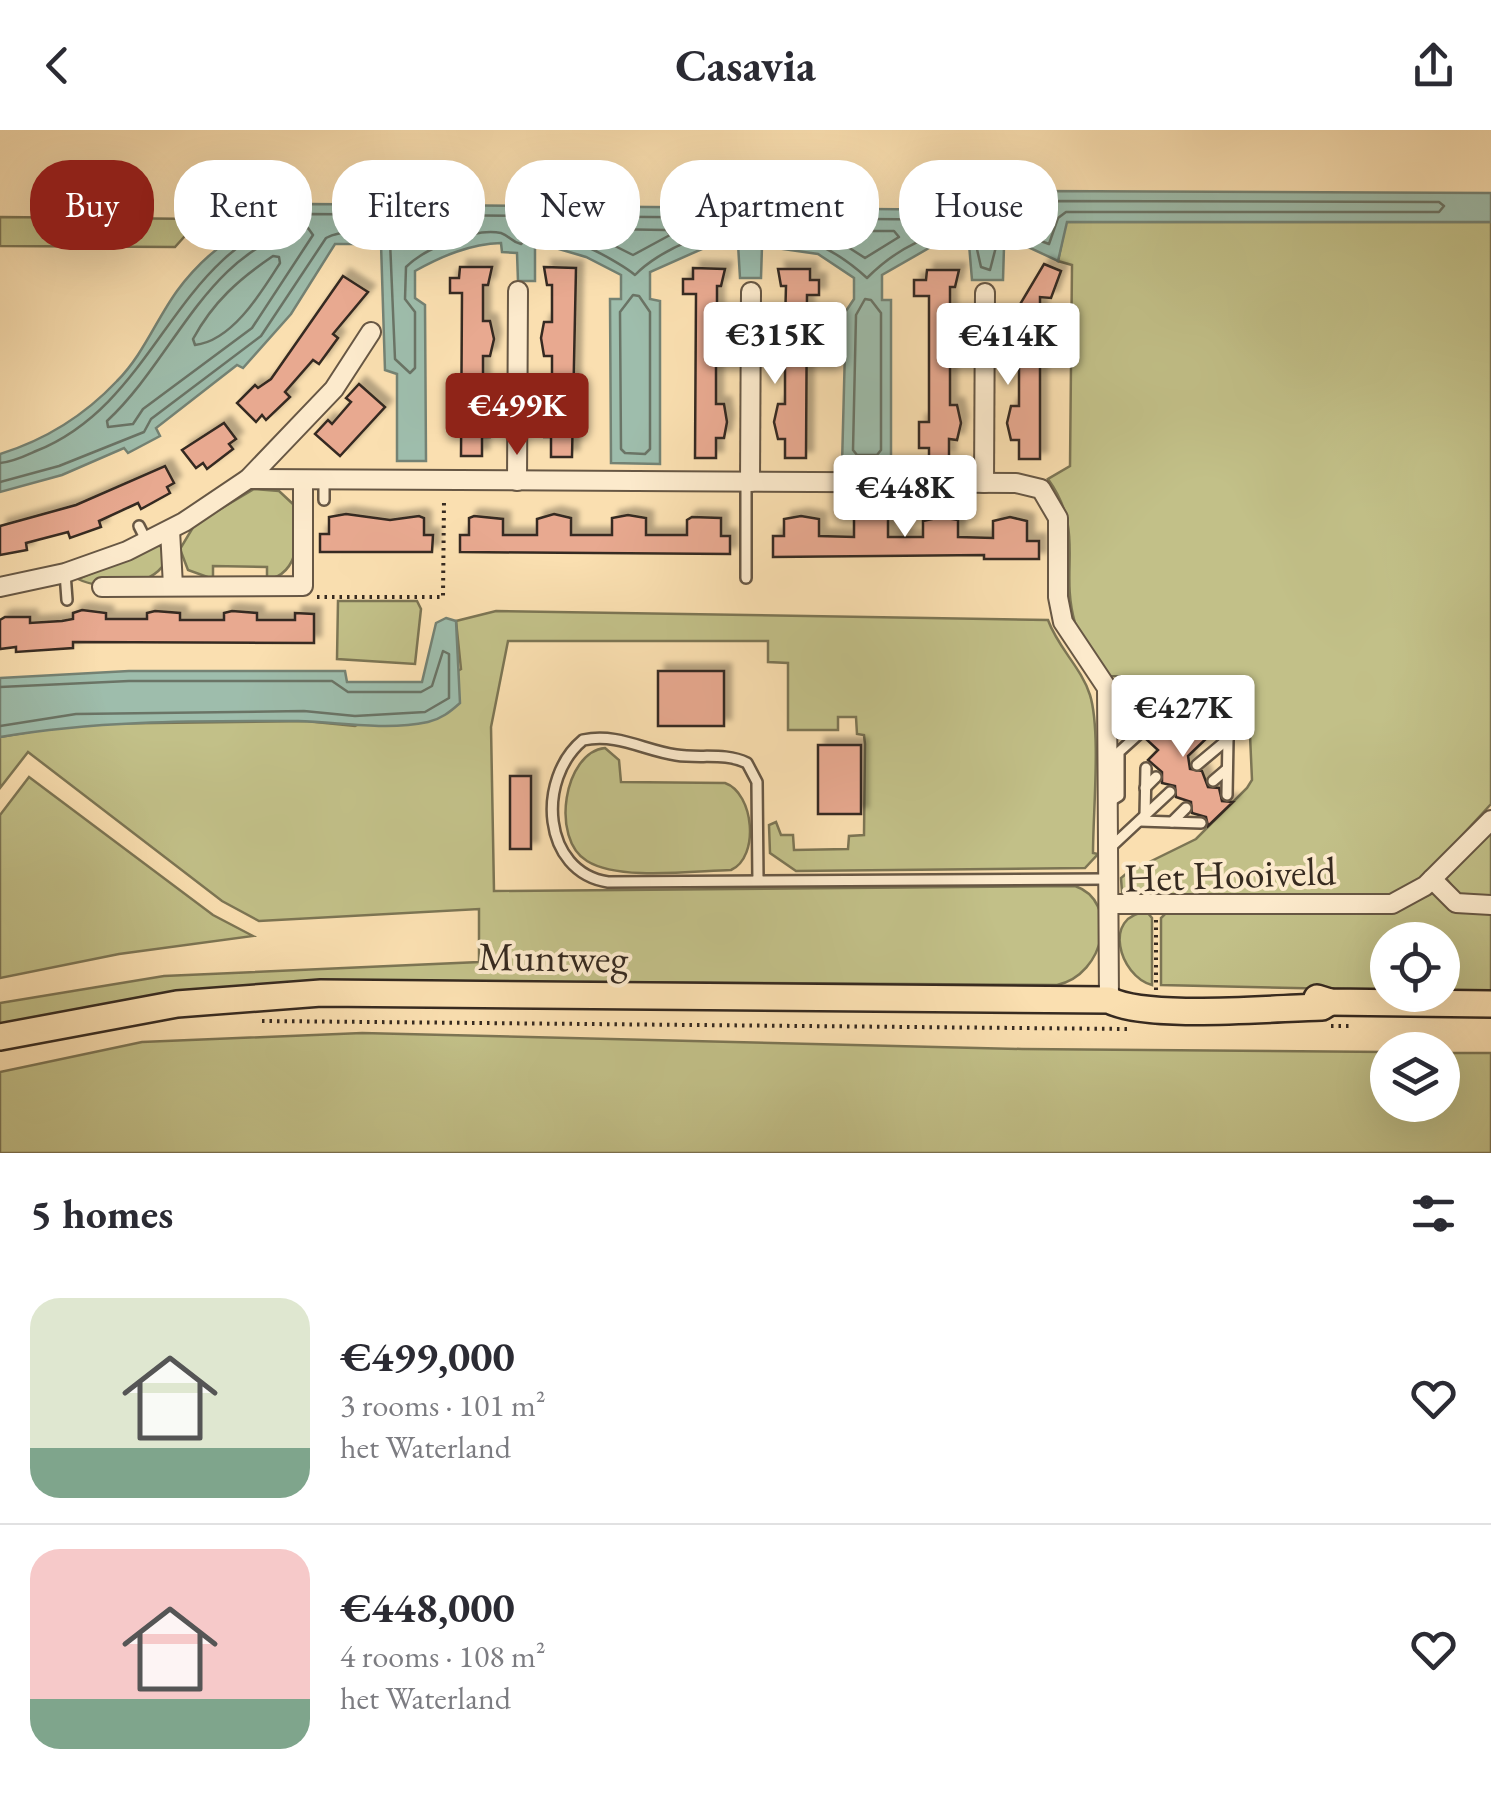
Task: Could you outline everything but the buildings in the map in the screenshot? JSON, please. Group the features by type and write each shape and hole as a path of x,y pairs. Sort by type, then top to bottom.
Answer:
{"main road":[{"name":"Muntweg","path":"0,1037 177,1004 321,994 1109,1000 1124,1008 1322,1007 1326,1014 1491,1004"}],"street":[{"path":"517,481 518,293"},
{"path":"748,482 751,295"},
{"path":"984,483 985,296"},
{"path":"0,586 71,567 143,534 170,530 248,480 334,389 371,332"},
{"path":"248,480 1029,484 1050,498 1058,518 1062,618 1107,688 1109,904"},
{"path":"102,586 290,593 302,586 303,480"},
{"path":"170,530 174,586"},
{"name":"Het Hooiveld","path":"1109,1000 1109,904 1383,905 1408,899 1491,820"},
{"path":"1432,879 1456,904 1491,905"}],"lane":[{"path":"324,480 324,500"},
{"path":"746,578 748,482"},
{"path":"67,600 71,567"},
{"path":"1107,688 1189,689 1228,722 1227,796"},
{"path":"1164,710 1174,700 1174,689"},
{"path":"1106,804 1118,796 1119,752 1140,733"},
{"path":"758,881 758,782 748,763 728,757 673,755 606,738 583,740 566,758 555,783 556,840 562,855 582,875 608,882 1106,879"},
{"path":"1198,765 1228,739"},
{"path":"1143,818 1146,768"},
{"path":"1213,780 1228,768"},
{"path":"1145,788 1156,777"},
{"path":"1106,851 1170,792"},
{"path":"1172,822 1186,808"},
{"path":"1143,818 1200,823"}],"path":[{"path":"312,597 443,597 444,500"},
{"path":"1156,912 1156,985"},
{"path":"1326,1014 1360,1026"},
{"path":"250,1022 573,1021 1137,1030"}],"shaded area":[{"path":"0,217 30,217 30,246 0,246"},
{"path":"154,219 174,219 174,247 154,247"},
{"path":"1066,222 1491,222 1491,804 1420,881 1395,895 1128,896 1122,892 1121,878 1127,873 1196,839 1247,788 1252,780 1250,735 1235,719 1234,699 1211,678 1110,676 1077,630 1069,585 1066,516 1048,479 1070,466 1072,265 1058,261"},
{"path":"254,489 279,491 294,505 296,550 286,569 267,580 267,567 213,566 213,579 188,570 180,549 195,524"},
{"path":"156,545 164,547 165,563 148,578 112,586 78,579"},
{"path":"338,601 417,601 421,609 415,664 337,659"},
{"path":"496,611 1048,620 1086,685 1093,710 1093,853 1098,854 1085,868 796,871 770,853 769,825 776,822 781,835 793,835 794,850 848,849 849,836 864,835 864,735 857,734 856,717 838,717 838,730 788,730 788,663 768,662 768,641 508,641 491,727 494,891 1075,886 1089,894 1098,906 1102,921 1096,953 1073,978 1057,985 589,982 247,988 168,994 0,1024 0,1003 164,976 479,962 479,909 259,921 222,901 28,752 0,788 0,737 76,724 305,721 355,726 461,669 456,621"},
{"path":"605,748 619,760 621,782 725,783 735,789 750,825 746,852 740,863 731,870 637,873 587,861 575,850 568,835 567,798 580,764 591,753"},
{"path":"29,777 213,915 253,936 119,954 0,978 0,815"},
{"path":"1491,832 1491,898 1462,898 1445,877"},
{"path":"1433,893 1453,911 1491,913 1491,992 1460,991 1460,922 1370,922 1370,990 1161,985 1161,918 1167,912 1393,912"},
{"path":"1147,912 1152,918 1152,985 1131,970 1120,946 1124,923"},
{"path":"362,1033 1022,1049 1370,1052 1370,1122 1460,1122 1460,1053 1491,1053 1491,1153 0,1153 0,1072 142,1042"}],"water":[{"path":"1058,191 1491,193 1491,222 1067,222 1058,261 1035,250 1058,250"},
{"path":"312,204 332,204 332,249 291,314 243,368 237,365 156,428 160,436 128,453 124,448 62,475 0,492 0,454 48,434 104,394 142,349 177,291 216,250 312,250"},
{"path":"485,206 505,206 505,250 535,250 535,281 518,281 517,253 502,252 501,243 485,245"},
{"path":"640,207 660,207 660,250 700,250 650,272 650,299 660,301 660,464 611,463 610,299 621,299 621,275 562,250 640,250"},
{"path":"879,209 899,209 899,250 926,250 882,275 882,300 891,300 891,465 842,465 846,311 854,299 854,278 818,254 790,250 879,250"},
{"path":"381,250 464,250 415,271 415,298 425,305 426,461 397,461 397,374 385,370"},
{"path":"738,250 762,250 761,278 740,278"},
{"path":"970,250 1004,250 1003,280 972,280"},
{"path":"446,618 456,621 460,703 428,722 379,726 298,721 148,723 0,737 0,678 129,671 345,671 347,682 422,682 436,623"}]}
